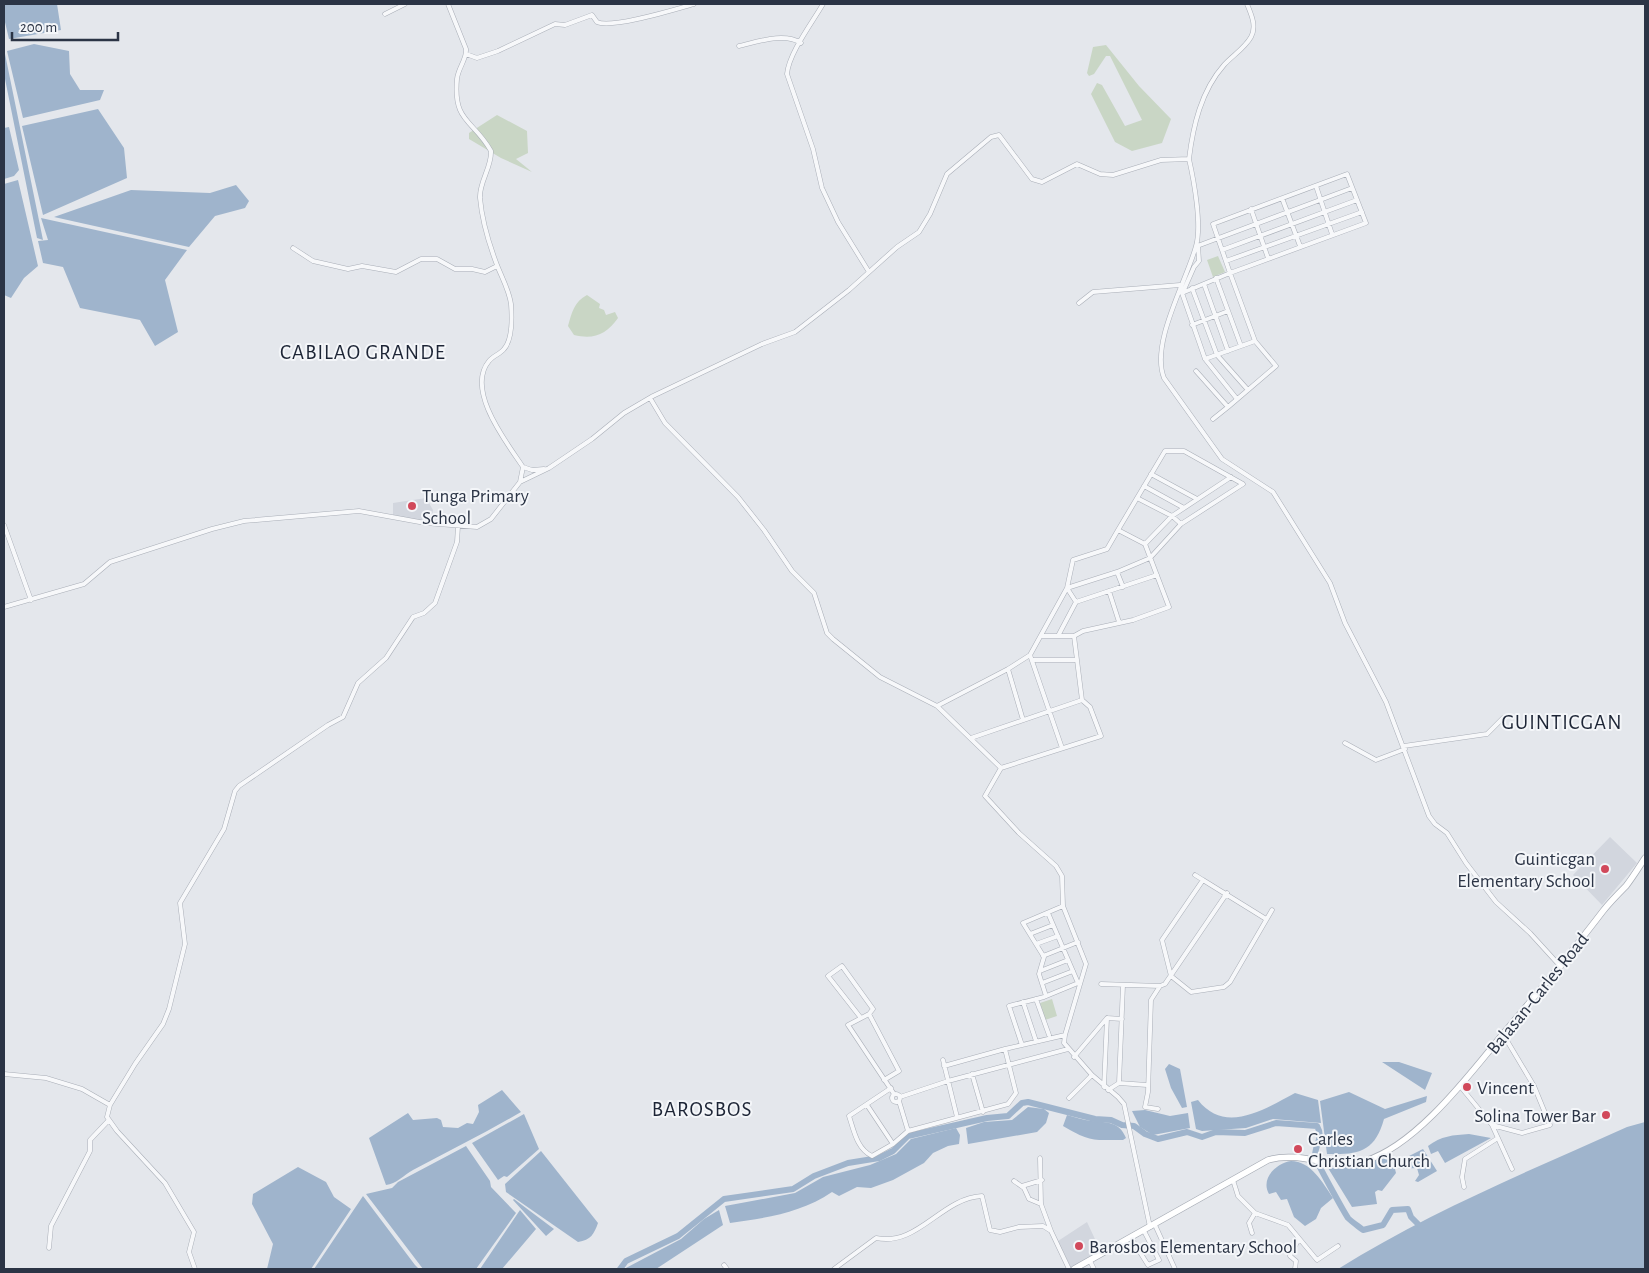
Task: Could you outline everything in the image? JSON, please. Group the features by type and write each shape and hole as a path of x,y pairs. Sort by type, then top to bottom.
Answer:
{"main road":[{"name":"Balasan-Carles Road","path":"1074,1269 1268,1160 1280,1156 1351,1164 1378,1155 1419,1127 1460,1086 1561,966 1612,899 1626,885 1645,858"}],"street":[{"path":"386,14 405,4"},
{"path":"448,4 458,24 466,54 458,70 456,102 461,115 491,150 480,196 486,229 497,266 509,293 511,305 510,336 507,346 487,365 484,394 487,408 500,434 523,467 537,470 549,468"},
{"path":"466,54 477,58 498,51 555,24 565,25 592,15 597,22 606,24 646,18 694,4"},
{"path":"823,4 788,66 787,74 813,149 822,188 838,222 869,272"},
{"path":"1237,400 1205,359 1182,293 1199,260 1196,206 1189,159 1192,140 1205,94 1223,66 1251,37 1255,26 1247,4"},
{"path":"739,46 770,39 793,38 801,43"},
{"path":"4,607 84,584 110,562 219,526 244,520 359,511 396,519 478,527 486,523 520,482 549,468 592,439 629,410 762,344 795,332 924,226 947,174 995,135 1003,140 1032,178 1042,182 1077,164 1100,174 1113,175 1161,160 1189,159"},
{"path":"1182,293 1216,278 1230,273 1268,258 1366,223 1348,174 1213,224 1230,273 1255,341 1276,366 1213,419"},
{"path":"1316,186 1332,234"},
{"path":"1352,188 1198,245 1180,285 1163,344 1162,372 1222,459 1273,492 1330,584 1345,623 1386,702 1429,816 1435,824 1447,833 1466,863 1496,902 1530,933 1561,966"},
{"path":"1282,198 1300,246"},
{"path":"1222,250 1357,200"},
{"path":"1251,209 1268,258"},
{"path":"1226,261 1362,212"},
{"path":"293,248 313,261 348,268 362,266 396,272 420,259 437,259 460,271 472,269 485,272 497,266"},
{"path":"1216,278 1241,346"},
{"path":"1204,284 1228,351"},
{"path":"1079,302 1094,292 1180,285"},
{"path":"1192,288 1217,355 1248,390"},
{"path":"1192,324 1228,311"},
{"path":"1205,359 1255,341"},
{"path":"1196,371 1228,407"},
{"path":"650,398 665,423 738,497 764,530 792,571 814,593 827,632 833,639 880,677 937,706 1002,768"},
{"path":"937,706 1008,669 1030,655 1067,588 1072,560 1107,549 1165,451 1184,451 1243,484"},
{"path":"520,482 523,467"},
{"path":"1151,474 1197,500"},
{"path":"1145,544 1172,516 1231,477"},
{"path":"1067,588 1118,572 1150,558 1181,524 1252,478"},
{"path":"1144,486 1184,508"},
{"path":"1137,498 1172,516 1181,524"},
{"path":"4,525 31,600"},
{"path":"49,1248 51,1226 80,1174 90,1151 90,1140 108,1121 110,1106 135,1064 163,1024 169,1009 185,944 180,903 224,829 235,790 328,725 343,717 358,684 386,658 413,618 424,613 435,603 457,542 458,526"},
{"path":"1041,636 1074,636 1083,631 1133,620 1169,607 1145,544 1118,530"},
{"path":"1118,572 1123,586"},
{"path":"1058,636 1076,602 1156,575"},
{"path":"1067,588 1076,602"},
{"path":"1109,591 1119,622"},
{"path":"1074,636 1082,700 1090,707 1101,736 1002,768 985,796 1018,833 1056,866 1062,876 1063,906 1086,964 1064,1043 1074,1057 1124,1104 1152,1226 1175,1269"},
{"path":"1030,655 1062,748"},
{"path":"1032,660 1076,660"},
{"path":"1008,669 1024,720"},
{"path":"971,738 1082,700"},
{"path":"1346,743 1376,760 1404,748 1487,734 1503,718"},
{"path":"1195,875 1227,892 1266,918"},
{"path":"1202,880 1162,940 1171,976 1191,992 1224,987 1230,982 1272,910"},
{"path":"1101,984 1160,986 1165,984 1227,892"},
{"path":"1046,996 1040,971 1043,956 1023,923 1063,906"},
{"path":"1022,1045 1009,1006 1046,996 1078,983 1048,913"},
{"path":"1030,934 1053,925"},
{"path":"1036,944 1058,936"},
{"path":"1043,956 1078,942"},
{"path":"1040,971 1068,960"},
{"path":"861,1018 828,976 842,966 874,1009 869,1014 848,1025 884,1080 900,1099 908,1131"},
{"path":"1042,983 1073,971"},
{"path":"1119,1083 1123,985"},
{"path":"1158,1109 1144,1107 1147,1085 1151,1000 1160,986"},
{"path":"1036,999 1049,1036"},
{"path":"1023,1002 1036,1041"},
{"path":"869,1014 899,1071 884,1080"},
{"path":"1107,1018 1122,1019"},
{"path":"1074,1057 1107,1018"},
{"path":"1106,1089 1107,1018"},
{"path":"1492,1125 1522,1134 1550,1125 1534,1086 1503,1034"},
{"path":"944,1066 1065,1035"},
{"path":"891,1088 848,1116 860,1146 872,1156 892,1144 908,1131 1008,1104 1016,1093 1005,1049"},
{"path":"894,1094 893,1100 900,1099 948,1081 1068,1049"},
{"path":"943,1060 957,1117"},
{"path":"4,1074 46,1078 82,1089 110,1106"},
{"path":"972,1074 983,1112"},
{"path":"1068,1098 1092,1075"},
{"path":"1106,1089 1119,1083 1147,1085"},
{"path":"1460,1086 1492,1125 1512,1169"},
{"path":"867,1105 892,1144"},
{"path":"108,1121 165,1183 194,1232 189,1252 195,1269"},
{"path":"1464,1187 1462,1177 1465,1159 1492,1144 1498,1138"},
{"path":"1040,1158 1039,1164 1042,1180 1040,1204 1050,1231 1069,1269"},
{"path":"1022,1186 1042,1180"},
{"path":"1233,1180 1238,1196 1255,1213 1284,1222 1316,1260 1338,1246"},
{"path":"1014,1181 1022,1186 1029,1199 1040,1204"},
{"path":"834,1269 876,1238 890,1240 902,1237 924,1226 937,1214 976,1196 982,1196 990,1230 1000,1232 1019,1227 1043,1226 1050,1231"},
{"path":"1252,1232 1250,1223 1255,1213"},
{"path":"1131,1238 1148,1267 1158,1260 1144,1231"},
{"path":"1296,1269 1296,1261 1291,1253 1299,1239"},
{"path":"1090,1261 1094,1269"},
{"path":"724,1264 727,1269"}],"shaded area":[{"name":"Tunga Primary School","path":"426,498 433,510 431,522 393,518 393,503"},
{"name":"Guinticgan Elementary School","path":"1610,837 1637,863 1602,905 1573,875"},
{"name":"Barosbos Elementary School","path":"1087,1222 1101,1252 1071,1268 1058,1241"}],"green space":[{"path":"1106,45 1139,86 1171,119 1162,143 1132,151 1115,142 1091,94 1097,83 1102,85 1125,126 1142,120 1110,56 1106,56 1094,74 1089,76 1087,73 1093,47"},
{"path":"497,115 527,131 528,153 516,159 532,172 501,158 469,139 469,133"},
{"path":"1218,256 1225,272 1213,277 1207,260"},
{"path":"587,295 600,304 599,308 604,310 606,315 615,312 618,318 605,332 588,337 574,335 568,326 571,316 576,304"},
{"path":"1052,999 1057,1016 1045,1020 1040,1003"}],"water":[{"path":"4,4 57,4 61,30 9,39 4,18"},
{"path":"34,44 69,51 70,74 80,90 104,90 100,100 23,118 7,51"},
{"path":"4,49 43,240 37,238 4,74"},
{"path":"98,109 124,148 127,178 43,215 22,126"},
{"path":"9,127 19,170 14,176 4,179 4,128"},
{"path":"18,180 38,266 24,278 11,298 4,295 4,184"},
{"path":"236,185 249,201 245,208 215,216 189,247 54,217 131,190 210,193"},
{"path":"41,218 187,250 165,280 178,332 155,346 140,320 80,308 63,267 43,263 38,241 48,240"},
{"path":"1382,1062 1399,1062 1432,1073 1425,1090"},
{"path":"1169,1064 1180,1069 1187,1107 1182,1108 1171,1088 1165,1069"},
{"path":"502,1090 521,1112 413,1170 397,1181 386,1185 369,1138 408,1113 413,1120 437,1118 441,1120 443,1127 458,1128 467,1123 473,1124 479,1112 478,1105"},
{"path":"1349,1092 1385,1109 1427,1096 1426,1102 1384,1119 1376,1139 1364,1149 1348,1154 1327,1154 1320,1101"},
{"path":"1295,1093 1318,1100 1321,1123 1273,1119 1246,1128 1202,1131 1196,1129 1191,1102 1198,1100 1209,1110 1220,1116 1245,1116 1271,1106"},
{"path":"1028,1107 1044,1109 1049,1113 1046,1123 1037,1132 968,1144 966,1128 984,1122 1012,1120"},
{"path":"1145,1110 1170,1116 1188,1113 1190,1128 1153,1135 1140,1127 1132,1111"},
{"path":"524,1114 539,1149 507,1177 504,1176 498,1180 472,1143"},
{"path":"1067,1115 1112,1124 1120,1128 1126,1138 1123,1140 1105,1140 1092,1139 1080,1135 1063,1126"},
{"path":"1645,1122 1645,1269 1338,1269 1408,1229 1480,1193 1627,1127"},
{"path":"956,1128 960,1135 959,1144 948,1146 933,1153 924,1163 893,1180 871,1188 857,1187 839,1196 832,1192 808,1205 783,1214 730,1223 725,1206 795,1193 823,1177 870,1165 896,1154 911,1139"},
{"path":"1469,1134 1491,1138 1445,1163 1438,1151 1431,1154 1428,1146 1438,1140"},
{"path":"466,1146 490,1181 491,1187 516,1213 476,1269 423,1269 366,1194 392,1188 398,1182"},
{"path":"1423,1149 1437,1171 1418,1182 1415,1181 1419,1175 1417,1168 1399,1169 1397,1162"},
{"path":"541,1151 598,1223 593,1233 586,1240 578,1242 506,1192 505,1184"},
{"path":"1381,1158 1393,1161 1396,1173 1382,1191 1378,1190 1375,1192 1377,1204 1352,1207 1328,1168 1362,1166"},
{"path":"1291,1161 1305,1165 1316,1174 1333,1198 1321,1208 1316,1219 1305,1226 1294,1217 1287,1199 1281,1200 1276,1192 1269,1194 1267,1188 1268,1177 1271,1172 1280,1165"},
{"path":"298,1167 326,1182 334,1197 351,1209 311,1269 267,1269 273,1244 252,1204 253,1194"},
{"path":"363,1196 415,1265 419,1269 314,1269"},
{"path":"514,1199 554,1229 546,1236"},
{"path":"520,1210 536,1229 502,1269 480,1269"},
{"path":"719,1210 723,1225 656,1269 624,1269 681,1239 704,1219"}],"waterway":[{"path":"620,1269 626,1261 678,1236 724,1199 793,1189 814,1176 848,1163 879,1158 893,1151 908,1136 987,1118 1008,1116 1022,1103 1028,1102 1095,1119 1111,1120 1122,1125 1134,1126 1145,1134 1158,1139 1187,1132 1202,1137 1216,1132 1245,1133 1276,1123 1317,1126 1320,1134 1315,1152 1316,1160 1348,1218 1363,1230 1383,1225 1392,1210 1408,1209 1411,1217 1418,1224"}],"place":[{"name":"Tunga Primary School","path":"412,506"},
{"name":"Guinticgan Elementary School","path":"1605,869"},
{"name":"Vincent","path":"1467,1087"},
{"name":"Solina Tower Bar","path":"1606,1115"},
{"name":"Carles Christian Church","path":"1298,1149"},
{"name":"Barosbos Elementary School","path":"1079,1246"}],"district":[{"name":"CABILAO GRANDE","path":"363,352"},
{"name":"GUINTICGAN","path":"1562,722"},
{"name":"BAROSBOS","path":"702,1109"}]}
